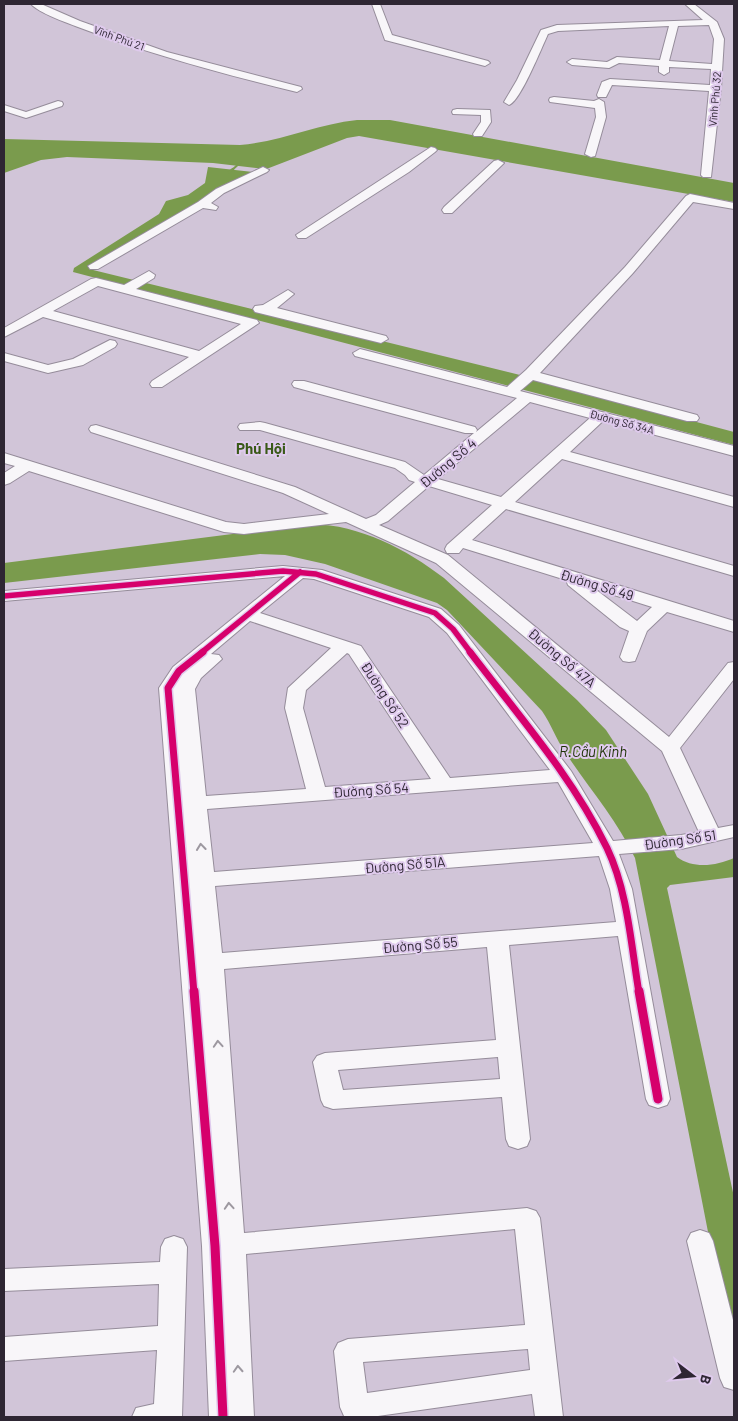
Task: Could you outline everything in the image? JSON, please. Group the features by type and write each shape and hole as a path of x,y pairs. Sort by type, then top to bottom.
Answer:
{"street":[{"name":"Vĩnh Phú 21","path":"35,4 92,29 157,53 209,68 297,89"},
{"path":"376,4 390,38 485,63"},
{"path":"688,4 713,23"},
{"path":"509,102 528,79 544,32 557,28 713,23"},
{"name":"Vĩnh Phú 32","path":"707,175 720,39 713,23"},
{"path":"664,67 674,24"},
{"path":"572,62 609,65 617,60 664,67 718,67"},
{"path":"591,154 601,117 600,100 606,84 610,82 716,88"},
{"path":"554,100 600,100"},
{"path":"7,105 26,115 58,104"},
{"path":"457,112 486,112 486,122 478,134"},
{"path":"302,235 405,170 431,150"},
{"path":"448,210 498,164"},
{"path":"157,384 252,323 91,269 207,206 220,191 263,170"},
{"path":"734,206 690,198 629,270 529,375 516,393 470,430 422,475 395,472 253,433 245,427 260,426 400,465 422,475 734,571"},
{"path":"650,220 670,222"},
{"path":"4,333 96,282 136,283"},
{"path":"241,318 288,294"},
{"path":"260,309 381,339"},
{"path":"42,312 201,356"},
{"path":"4,357 48,369 78,362 110,344"},
{"path":"360,353 516,393"},
{"path":"529,375 692,418"},
{"path":"299,384 470,430"},
{"name":"Đường Số 34A","path":"516,393 734,451"},
{"name":"Đường Số 4","path":"366,524 382,518 422,475 516,393"},
{"path":"442,559 600,416"},
{"name":"Đường Số 47A","path":"96,429 289,490 442,559 670,748 712,837"},
{"path":"558,453 734,502"},
{"path":"4,458 224,527 244,529 349,517"},
{"path":"4,480 28,465"},
{"path":"289,524 285,518 292,506 306,499"},
{"path":"507,500 734,562"},
{"name":"Đường Số 49","path":"460,542 734,627"},
{"path":"4,596 283,571 308,573 436,614 453,629 617,848 621,889 658,1098"},
{"path":"240,1417 187,804 186,689 194,675 255,617 308,573"},
{"path":"568,576 626,623 639,629"},
{"path":"629,657 639,629 664,605"},
{"name":"Đường Số 52","path":"255,617 355,650 444,784"},
{"path":"317,794 294,708 297,688 344,646"},
{"path":"670,748 734,667"},
{"name":"Đường Số 54","path":"187,804 564,775"},
{"name":"Đường Số 51","path":"617,848 681,842 734,832"},
{"name":"Đường Số 51A","path":"194,881 617,848"},
{"path":"194,881 212,962 224,1245 223,1417"},
{"name":"Đường Số 55","path":"212,962 628,928"},
{"path":"497,939 518,1140"},
{"path":"509,1048 325,1062 333,1100 513,1088"},
{"path":"224,1245 527,1218 549,1417"},
{"path":"700,1241 734,1378"},
{"path":"4,1280 174,1259 172,1337 161,1416"},
{"path":"540,1336 348,1351 354,1407 545,1380"},
{"path":"4,1349 172,1337"}],"water":[{"path":"357,120 390,120 734,183 734,202 359,136 347,138 269,168 213,163 67,157 41,160 4,173 4,139 240,145"},
{"path":"208,167 253,172 89,269 524,376 734,432 734,445 73,272 74,268 159,214 166,201 188,195 205,183"},
{"name":"R.Cầu Kinh","path":"312,524 348,529 382,540 414,557 444,578 577,700 606,730 648,794 677,857 697,865 720,863 734,858 734,877 670,885 667,888 734,1197 734,1365 635,858 611,817 562,747 542,711 447,610 437,603 325,564 285,555 260,554 4,583 4,563"}],"waterway":[{"path":"232,170 241,162"},
{"path":"229,172 233,169"}],"cycle path":[{"path":"4,596 283,571 316,574 435,613 453,629 564,775 607,849 621,889 658,1099"},
{"path":"223,1417 215,1246 168,688 179,671 300,572"}],"district":[{"name":"Phú Hội","path":"261,449"}]}
